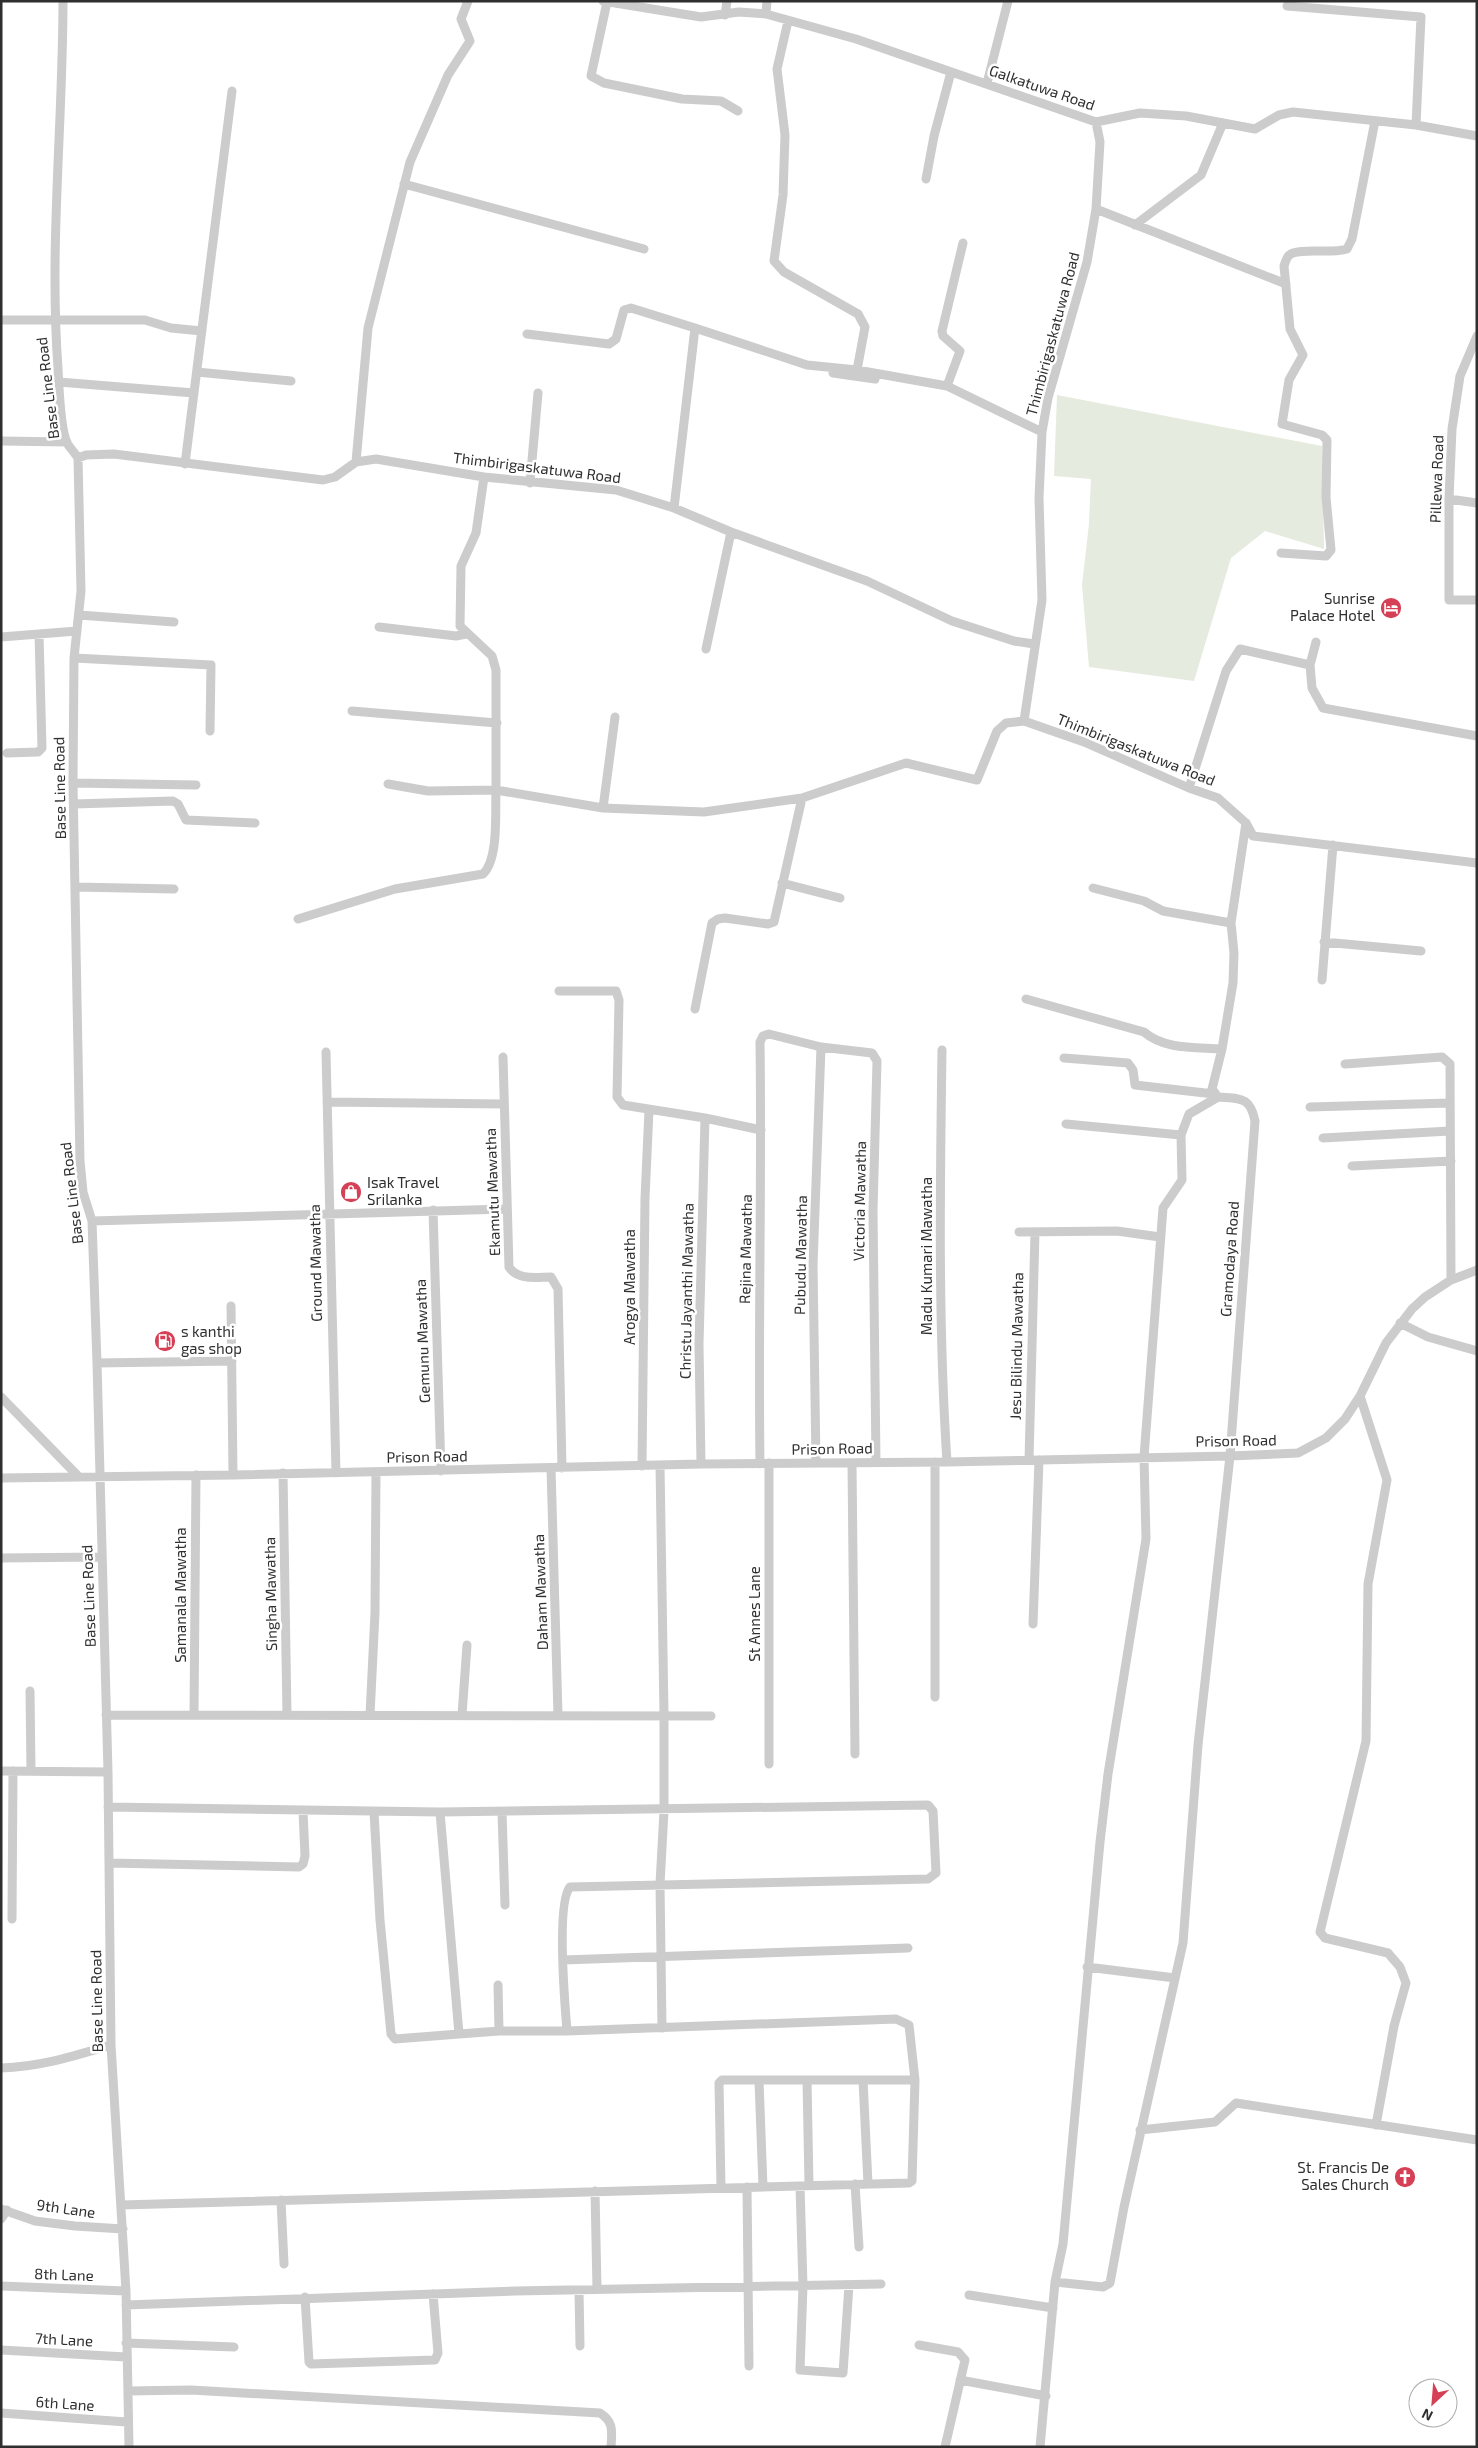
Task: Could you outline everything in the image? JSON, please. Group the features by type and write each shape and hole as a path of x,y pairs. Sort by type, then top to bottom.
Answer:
{"street":[{"name":"Base Line Road","path":"63,1 54,320 59,382 67,442 78,458 81,591 74,658 73,783 80,1161 83,1192 92,1220 101,1475 101,1557 108,1772 111,2045 126,2291 129,2447"},
{"path":"78,458 86,455 114,454 323,480 335,477 356,462 368,328 410,162 448,75 470,41 461,19 468,1"},
{"path":"725,15 727,1"},
{"path":"766,14 767,1"},
{"path":"987,83 1008,1"},
{"path":"605,2 591,76 604,82 682,100 721,101 738,111"},
{"name":"Galkatuwa Road","path":"605,2 701,17 739,12 766,14 856,39 1096,122 1140,113 1186,116 1255,129 1279,115 1293,112 1416,125 1477,136"},
{"path":"1287,6 1421,17 1416,125"},
{"path":"788,21 777,69 785,135 783,195 774,261 784,272 858,314 865,327 857,370"},
{"path":"926,179 934,136 951,72"},
{"path":"185,464 232,91"},
{"path":"1281,553 1326,556 1331,550 1326,497 1327,440 1322,435 1282,424 1289,380 1303,355 1290,329 1284,266 1286,258 1292,253 1338,252 1347,249 1352,239 1375,121"},
{"name":"Thimbirigaskatuwa Road","path":"1096,122 1100,142 1096,209 1087,262 1048,398 1042,432 1039,498 1042,600 1024,721 1084,742 1188,788 1218,798 1246,823 1253,836 1477,863"},
{"path":"1135,225 1201,175 1223,123"},
{"path":"404,184 644,249"},
{"path":"1096,209 1286,284"},
{"path":"947,386 960,351 943,336 942,332 963,243"},
{"path":"527,334 609,344 616,339 624,310 631,308 807,365 857,370 947,386 1042,432"},
{"path":"1,320 144,320 172,328 202,331"},
{"path":"674,508 695,328"},
{"name":"Pillewa Road","path":"1477,336 1460,376 1452,429 1449,499 1449,600 1477,600"},
{"path":"197,372 291,381"},
{"path":"59,382 194,393"},
{"path":"530,483 538,393"},
{"path":"1,441 67,442"},
{"name":"Thimbirigaskatuwa Road","path":"356,462 376,459 530,483 616,490 674,508 731,532 867,581 952,621 1014,641 1034,644"},
{"path":"298,919 395,889 484,874 490,868 495,836 496,670 492,656 466,634 460,626 461,566 476,534 484,477"},
{"path":"1449,499 1477,503"},
{"path":"706,649 731,532"},
{"path":"79,615 174,622"},
{"path":"379,627 456,636 466,634"},
{"path":"1,637 77,631"},
{"path":"7,754 38,752 42,748 39,634"},
{"path":"1316,642 1310,665 1312,688 1322,708 1477,736"},
{"path":"1188,788 1226,671 1240,649 1310,665"},
{"path":"74,658 212,665 210,730"},
{"path":"352,711 497,723"},
{"path":"603,808 615,717"},
{"path":"388,784 428,791 496,790 603,808 704,812 802,798 906,763 977,780 997,731 1006,723 1024,721"},
{"path":"73,783 196,785"},
{"path":"695,1009 712,923 718,919 725,918 768,924 774,922 802,798"},
{"path":"74,804 173,801 178,804 186,820 255,823"},
{"path":"1040,2447 1055,2282 1063,2244 1087,1967 1108,1774 1146,1539 1144,1457 1163,1208 1182,1180 1181,1135 1189,1114 1216,1096 1212,1089 1222,1049 1233,983 1234,952 1231,923 1246,823"},
{"path":"1322,980 1333,845"},
{"path":"782,883 840,898"},
{"path":"75,887 174,889"},
{"path":"1093,888 1144,901 1163,911 1231,923"},
{"path":"1324,942 1421,951"},
{"path":"559,991 616,991 619,1000 617,1097 623,1105 705,1118 761,1130"},
{"path":"1026,999 1144,1032 1153,1040 1168,1045 1222,1049"},
{"name":"Victoria Mawatha","path":"763,1036 769,1034 821,1047 872,1054 877,1061 872,1211 876,1462"},
{"name":"Rejina Mawatha","path":"763,1036 760,1042 759,1373 765,1464"},
{"name":"Pubudu Mawatha","path":"816,1463 813,1264 821,1047"},
{"name":"Madu Kumari Mawatha","path":"942,1050 939,1264 941,1361 947,1462"},
{"name":"Ground Mawatha","path":"326,1052 336,1473"},
{"name":"Ekamutu Mawatha","path":"503,1057 509,1267 513,1273 522,1277 551,1278 558,1289 562,1468"},
{"path":"1345,1064 1442,1057 1450,1064 1451,1280"},
{"name":"Gramodaya Road","path":"1055,2282 1103,2287 1110,2283 1140,2130 1183,1944 1198,1745 1230,1456 1255,1121 1252,1107 1244,1100 1135,1085 1133,1070 1128,1063 1064,1058"},
{"path":"327,1102 504,1104"},
{"path":"1310,1106 1450,1103"},
{"name":"Arogya Mawatha","path":"642,1466 645,1198 649,1110"},
{"name":"Christu Jayanthi Mawatha","path":"701,1464 699,1344 705,1118"},
{"path":"1066,1124 1181,1135"},
{"path":"1323,1138 1450,1132"},
{"path":"1352,1166 1451,1161"},
{"path":"92,1220 506,1209"},
{"name":"Gemunu Mawatha","path":"433,1210 441,1471"},
{"path":"1019,1232 1117,1231 1160,1237"},
{"name":"Jesu Bilindu Mawatha","path":"1029,1460 1034,1232"},
{"name":"Prison Road","path":"1,1478 441,1471 701,1464 947,1462 1298,1453 1326,1438 1345,1419 1360,1396 1383,1349 1400,1323 1425,1296 1451,1280 1477,1270"},
{"path":"231,1306 233,1475"},
{"path":"1400,1323 1428,1337 1477,1351"},
{"path":"97,1363 232,1361"},
{"path":"1,1396 78,1476"},
{"path":"1360,1396 1387,1480 1368,1584 1366,1741 1320,1932 1325,1938 1388,1953 1400,1967 1406,1983 1394,2026 1376,2125"},
{"path":"1033,1624 1039,1460"},
{"path":"852,1462 855,1754"},
{"path":"935,1462 935,1697"},
{"name":"St Annes Lane","path":"765,1464 769,1764"},
{"path":"660,1465 664,1714 664,1811 660,1884 662,2028"},
{"name":"Daham Mawatha","path":"551,1468 558,1715"},
{"path":"370,1715 375,1613 376,1472"},
{"name":"Singha Mawatha","path":"283,1473 286,1715"},
{"name":"Samanala Mawatha","path":"194,1714 196,1475"},
{"path":"1,1558 101,1557"},
{"path":"462,1715 467,1645"},
{"path":"30,1692 30,1771"},
{"path":"106,1714 664,1714 712,1716"},
{"path":"1,1771 108,1772"},
{"path":"12,1919 13,1771"},
{"path":"108,1807 374,1812 502,1812 664,1811 928,1805 933,1810 936,1872 928,1879 570,1887 564,1900 562,1960 567,2031"},
{"path":"109,1863 299,1867 303,1864 305,1856 303,1811"},
{"path":"121,2205 721,2187 747,2188 909,2183 912,2181 915,2080 909,2025 896,2018 662,2028 498,2031 395,2039 391,2034 380,1920 374,1812"},
{"path":"440,1812 459,2034"},
{"path":"502,1812 505,1905"},
{"path":"562,1960 662,1955 908,1948"},
{"path":"1087,1967 1175,1978"},
{"path":"498,1985 498,2031"},
{"path":"1,2068 26,2067 66,2059 111,2045"},
{"path":"721,2187 719,2084 722,2080 915,2080"},
{"path":"807,2080 803,2286 799,2369 841,2374 849,2285"},
{"path":"863,2080 868,2184"},
{"path":"759,2081 764,2187"},
{"path":"1140,2130 1215,2122 1236,2103 1477,2140"},
{"path":"855,2184 859,2247"},
{"path":"747,2188 749,2366"},
{"path":"595,2192 597,2289"},
{"path":"281,2200 284,2264"},
{"path":"1,2220 4,2210"},
{"name":"9th Lane","path":"4,2210 35,2220 75,2226 122,2229"},
{"path":"126,2304 597,2289 881,2284"},
{"name":"8th Lane","path":"1,2286 126,2291"},
{"path":"579,2290 580,2346"},
{"path":"305,2297 306,2334 309,2362 312,2364 434,2360 438,2353 433,2294"},
{"path":"969,2296 1053,2308"},
{"path":"126,2343 234,2347"},
{"path":"919,2345 958,2352 963,2355 965,2360 945,2447"},
{"name":"7th Lane","path":"1,2350 126,2357"},
{"path":"960,2380 1046,2396"},
{"path":"128,2391 191,2390 600,2413 609,2419 612,2428 611,2447"},
{"name":"6th Lane","path":"1,2413 128,2422"}],"shaded area":[{"path":"1057,395 1322,446 1324,549 1265,531 1231,558 1194,681 1089,667 1082,585 1089,524 1091,479 1054,476"}],"place":[{"name":"Sunrise Palace Hotel","path":"1391,608"},
{"name":"Isak Travel Srilanka","path":"351,1192"},
{"name":"s kanthi gas shop","path":"165,1341"},
{"name":"St. Francis De Sales Church","path":"1405,2177"}]}
